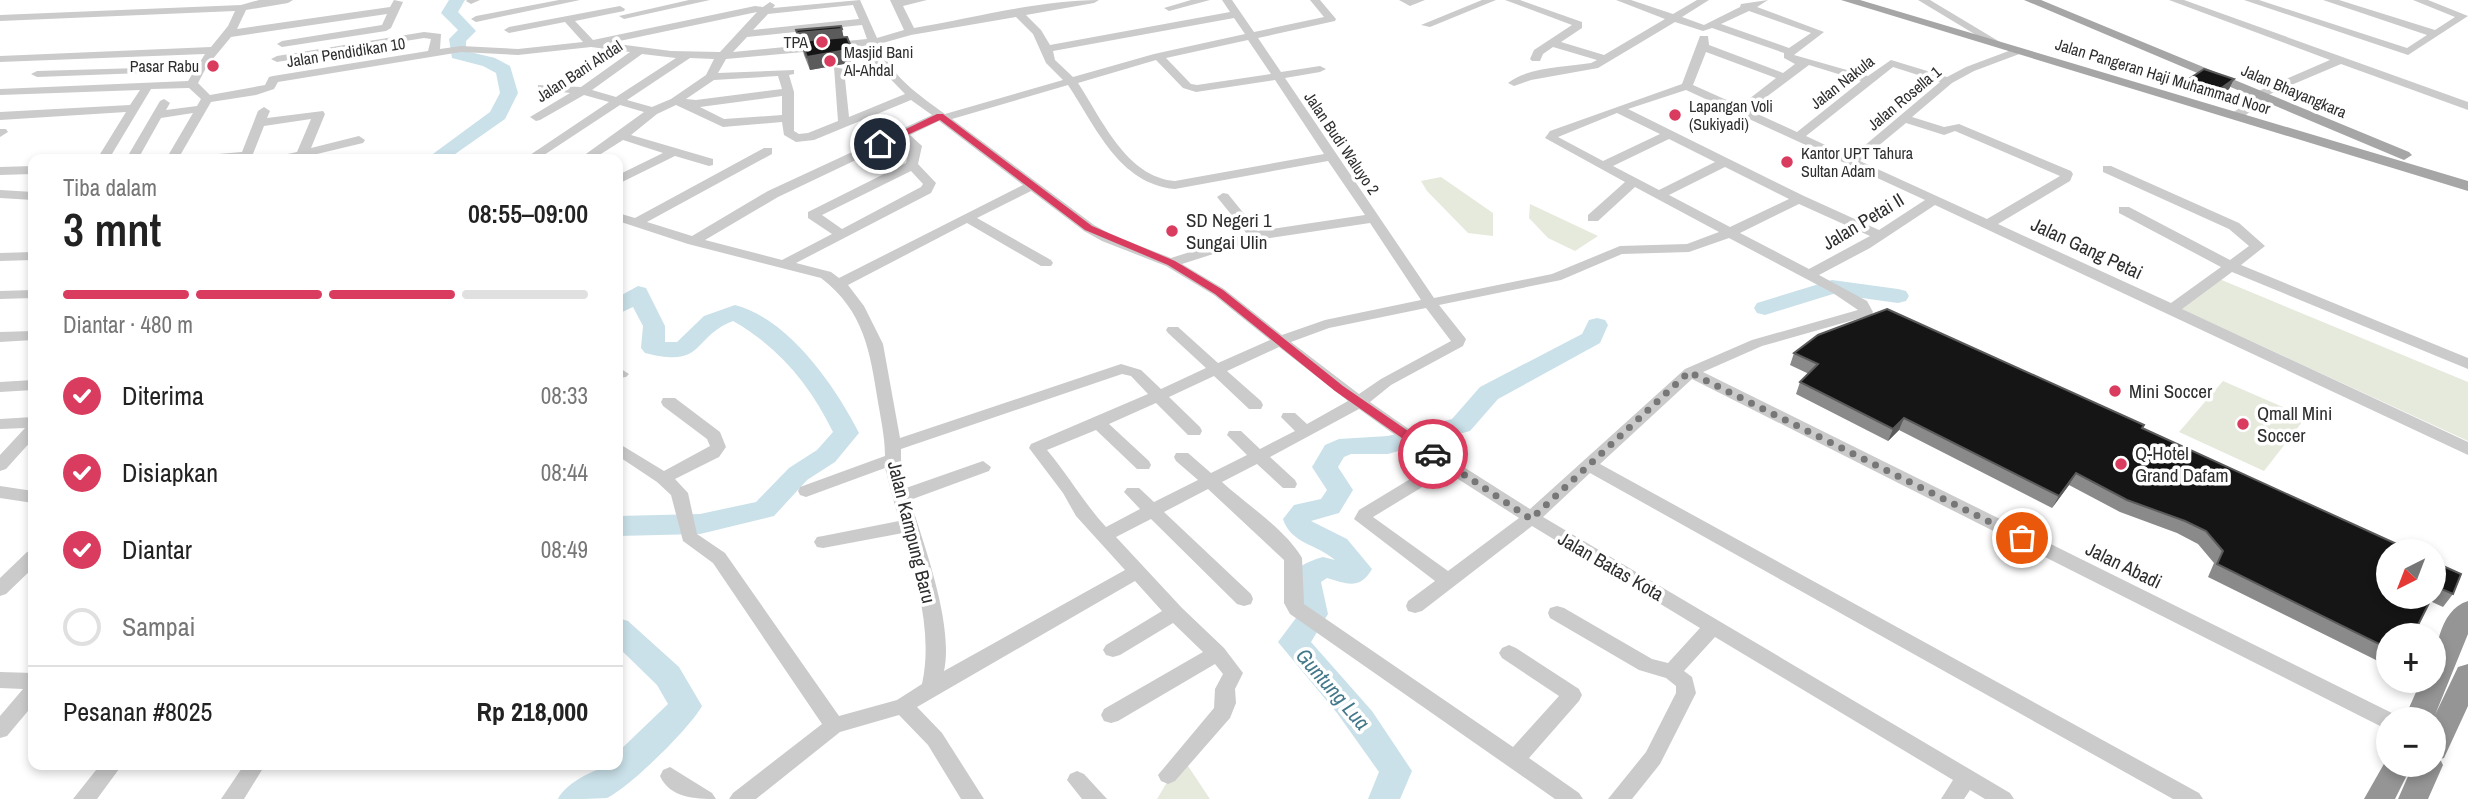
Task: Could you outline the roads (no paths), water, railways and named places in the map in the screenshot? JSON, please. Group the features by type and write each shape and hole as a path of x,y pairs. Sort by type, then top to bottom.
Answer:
{"highway":[{"path":"2424,707 2456,630 2468,611"},
{"path":"2446,726 2464,692"},
{"path":"2379,799 2391,777"},
{"path":"2413,799 2423,777"}],"main road":[{"name":"Jalan Pangeran Haji Muhammad Noor","path":"1847,0 1958,29 2018,51 2236,117 2424,168 2468,186"},
{"name":"Jalan Bhayangkara","path":"2030,0 2261,96 2424,168 2468,180"}],"street":[{"path":"0,18 241,8 267,1 288,0"},
{"path":"476,19 575,0"},
{"path":"509,30 620,8 705,0"},
{"path":"704,103 709,78 716,65 773,0"},
{"path":"910,32 896,2 922,0"},
{"name":"Jalan Bani Ahdal","path":"458,50 518,52 590,44 639,51 726,56 873,43 910,32 1094,0"},
{"path":"1169,8 1205,0"},
{"name":"Jalan Budi Waluyo 2","path":"1227,0 1431,304 1459,339 1458,343 1386,382 1359,402"},
{"path":"693,241 773,194 942,117 1192,47 1328,21 1331,18 1315,0"},
{"path":"1426,25 1491,0"},
{"path":"1510,0 1578,24 1536,54 1536,59"},
{"path":"1621,0 1790,51"},
{"path":"1514,83 1528,77 1594,66 1677,18 1721,5 1763,0"},
{"path":"1923,0 1958,29"},
{"path":"2249,0 2409,52 2463,16 2417,0"},
{"path":"2328,0 2436,34"},
{"path":"568,19 590,44 755,9 855,1"},
{"name":"Jalan Batas Kota","path":"855,1 866,21 879,61 912,95 1030,186 1098,233 1171,263 1219,292 1359,402 1531,519 2003,799"},
{"path":"2180,1 2468,106"},
{"path":"227,34 397,5"},
{"path":"282,44 386,28 397,5"},
{"path":"1415,606 1531,519 1689,372 1757,342 1866,312 1862,303 1810,274 1552,140 1551,135 1618,108 1687,86 1703,47 1707,26 1721,5"},
{"path":"1721,5 1819,32 1790,51 1788,56 1804,63"},
{"path":"175,154 203,104 192,84 195,73 227,34 241,13 241,8"},
{"path":"620,8 632,33"},
{"path":"1017,12 1037,32 1047,49 1050,61 1071,81 1124,161 1141,174 1169,185 1332,156"},
{"path":"1047,49 1236,14"},
{"path":"742,34 866,21"},
{"path":"273,79 287,24"},
{"path":"1178,25 1192,47"},
{"path":"277,59 424,35 437,36 433,54"},
{"path":"1552,43 1606,59"},
{"path":"1703,47 1784,78"},
{"path":"0,59 212,50"},
{"name":"Jalan Pendidikan 10","path":"135,154 160,109 203,104 266,89 270,87 273,79 458,50"},
{"name":"Jalan Bani Ahdal","path":"536,117 583,91 639,51"},
{"name":"Jalan Rosella 1","path":"1853,161 1948,81 2018,51"},
{"path":"119,88 158,52"},
{"path":"538,154 620,102 686,55"},
{"path":"15,92 59,56"},
{"path":"1158,56 1187,86 1196,89 1320,69"},
{"path":"2236,117 2261,96 2340,60"},
{"path":"1741,111 1809,61 1870,80"},
{"name":"Jalan Nakula","path":"1798,137 1893,63 1948,81"},
{"path":"838,69 844,122"},
{"path":"37,74 139,71"},
{"path":"680,102 709,78 786,73 788,132 796,138 810,136 912,95"},
{"path":"0,92 192,84"},
{"path":"542,86 583,91 653,111"},
{"name":"Jalan Gang Petai","path":"1687,86 1936,199 2468,449"},
{"path":"106,154 147,87"},
{"path":"4,116 37,92"},
{"path":"593,154 622,136 653,111 680,102 704,103 788,92"},
{"path":"680,102 723,123 787,118"},
{"path":"4,116 133,108"},
{"path":"1618,108 1668,135 1879,236"},
{"path":"247,154 262,117 319,114 302,154"},
{"path":"1906,119 1944,131 1953,127 2067,174 2066,178 1989,224"},
{"path":"901,134 916,146 912,165"},
{"path":"1602,166 1668,135"},
{"path":"622,136 709,162"},
{"path":"302,154 359,139"},
{"path":"637,222 768,151"},
{"path":"623,178 674,152"},
{"path":"1659,195 1725,162"},
{"path":"786,262 929,188 927,180 912,165"},
{"path":"842,234 813,215 912,165"},
{"path":"2107,169 2244,232 2258,246 2172,309"},
{"path":"0,171 28,170"},
{"path":"1593,218 1633,182"},
{"path":"838,284 1030,186"},
{"path":"0,194 28,196"},
{"path":"1223,197 1255,236"},
{"path":"1168,775 1223,712 1226,704 1225,689 1233,673 1082,512 1070,490 1037,447 1098,423 1279,341 1325,324 1556,277 1620,250 1681,250 1731,232 1799,199"},
{"name":"Jalan Petai II","path":"1810,274 1879,236 1936,199"},
{"path":"2124,211 2230,265 2468,364"},
{"name":"Jalan Kampung Baru","path":"623,218 693,241 786,262 826,275 838,284 857,306 876,344 900,497 921,564 935,632 937,660 931,688"},
{"path":"967,218 1046,263"},
{"path":"1171,263 1255,236 1374,218"},
{"path":"0,257 28,256"},
{"path":"0,295 28,294"},
{"path":"1173,330 1255,405"},
{"path":"0,337 28,336"},
{"path":"806,491 892,452 1116,370 1136,373 1194,431"},
{"name":"Jalan Abadi","path":"1689,372 2376,714"},
{"path":"0,387 28,385"},
{"path":"663,478 713,453 718,447 714,436 669,402"},
{"path":"1103,536 1209,484 1359,402"},
{"path":"1289,417 1306,432"},
{"path":"0,424 28,422"},
{"path":"1098,423 1143,465"},
{"path":"0,465 28,434"},
{"path":"1234,435 1289,484"},
{"path":"623,451 663,478 679,493 688,527 719,558 834,726"},
{"path":"1182,457 1209,484 1281,544 1293,558 1293,603 1572,799"},
{"path":"1447,464 1365,514 1363,519 1448,581"},
{"path":"1588,465 2192,799"},
{"path":"900,497 983,467"},
{"path":"0,492 28,496"},
{"path":"1133,492 1244,599"},
{"path":"822,542 908,526"},
{"path":"0,589 28,566"},
{"path":"740,799 834,726 903,705 1137,572"},
{"path":"1113,650 1174,613"},
{"path":"1557,613 1646,665 1672,672 1685,683 1686,693 1653,758 1619,799"},
{"path":"1672,672 1713,625"},
{"path":"1111,715 1217,653"},
{"path":"1509,653 1572,695 1515,759"},
{"path":"0,681 28,681"},
{"path":"0,730 28,697"},
{"path":"903,705 935,739 973,799"},
{"path":"83,799 108,770"},
{"path":"232,799 252,770"},
{"path":"670,776 705,799"},
{"path":"1952,799 1967,778"},
{"path":"1077,779 1096,799"}],"waterway":[{"path":"443,154 498,115 509,93 504,70 489,62 458,54 457,39 468,31 449,13 457,0"},
{"path":"1765,308 1832,287 1898,296"},
{"path":"623,304 638,293 654,326 653,348 683,350 712,321 735,312 770,335 800,363 826,396 846,433 826,456 798,474 765,509 700,524 623,526"},
{"name":"Guntung Lua","path":"1384,799 1396,771 1348,704 1293,642 1305,630 1313,614 1307,577 1323,567 1353,575 1358,569 1334,544 1302,529 1297,519 1304,512 1330,506 1340,490 1325,467 1334,451 1348,445 1388,445 1461,425 1489,393 1592,338 1597,325"},
{"path":"623,634 668,676 686,706 623,766"},
{"path":"574,799 603,783 619,770"}],"place":[{"name":"TPA","path":"822,42"},
{"name":"Masjid Bani Al-Ahdal","path":"830,61"},
{"name":"Pasar Rabu","path":"213,66"},
{"name":"Lapangan Voli (Sukiyadi)","path":"1675,115"},
{"name":"Kantor UPT Tahura Sultan Adam","path":"1787,162"},
{"name":"SD Negeri 1 Sungai Ulin","path":"1172,231"},
{"name":"Mini Soccer","path":"2115,391"},
{"name":"Qmall Mini Soccer","path":"2243,424"},
{"name":"Q-Hotel Grand Dafam","path":"2121,464"}]}
